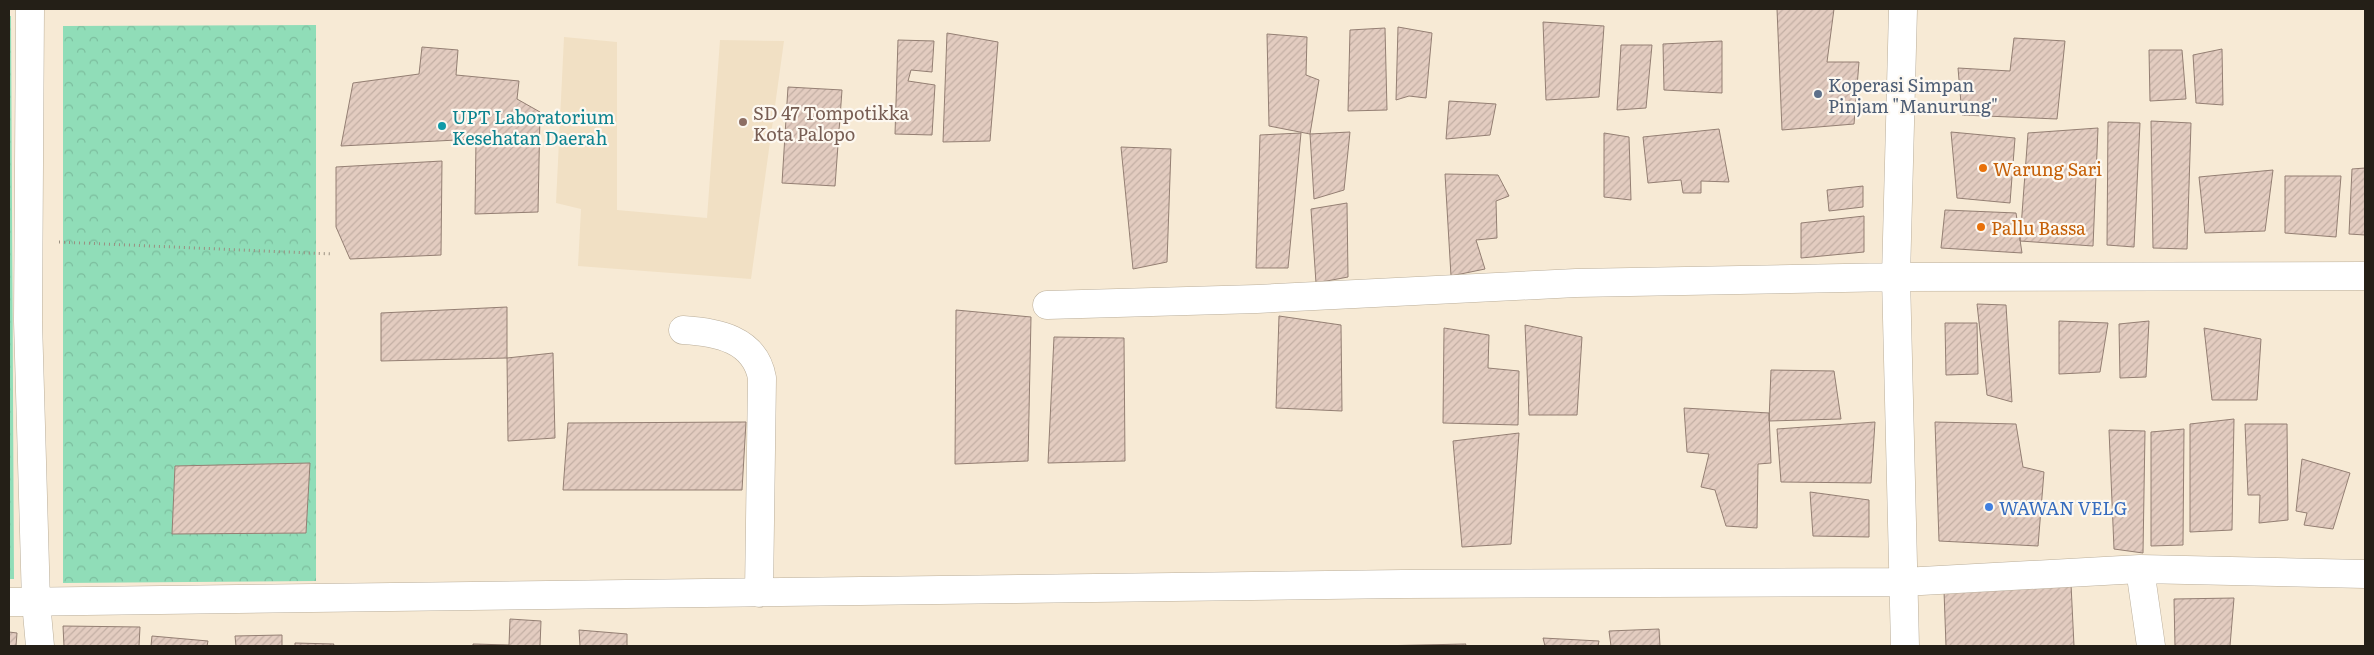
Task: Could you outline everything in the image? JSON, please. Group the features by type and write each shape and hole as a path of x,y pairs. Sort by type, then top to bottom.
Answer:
{"street":[{"path":"30,9 28,321 36,602 40,646"},
{"path":"1903,9 1896,276 1905,646"},
{"path":"1047,305 1257,299 1576,284 1896,276 2365,276"},
{"path":"683,330 704,331 742,343 760,367 759,593"},
{"path":"9,602 1413,584 1903,582 2140,569 2365,574"},
{"path":"2140,569 2151,646"}],"path":[{"path":"28,241 332,254"}],"shaded area":[{"name":"SD 47 Tompotikka Kota Palopo","path":"564,37 617,42 617,210 707,218 720,40 784,41 751,279 578,266 581,209 556,203"}],"green space":[{"path":"9,16 11,16 14,579 9,579"},
{"path":"316,25 316,581 63,583 63,26"}],"building":[{"name":"Koperasi Simpan Pinjam \"Manurung\"","path":"1777,9 1834,9 1827,62 1859,62 1854,124 1782,130"},
{"path":"1543,22 1604,26 1599,97 1546,100"},
{"path":"1398,27 1432,33 1426,98 1409,96 1396,100"},
{"path":"1385,28 1387,110 1348,111 1350,30"},
{"path":"947,33 998,42 990,141 943,142"},
{"path":"1267,34 1307,37 1306,75 1319,80 1310,134 1269,126"},
{"path":"2014,38 2065,41 2057,119 1962,115 1958,68 2010,71"},
{"path":"898,40 934,41 932,72 911,70 908,81 935,85 932,135 895,134"},
{"path":"1722,41 1722,93 1664,90 1663,44"},
{"path":"1621,45 1652,45 1646,108 1617,110"},
{"name":"UPT Laboratorium Kesehatan Daerah","path":"422,47 458,50 456,75 519,81 517,99 540,112 538,212 475,214 476,139 341,146 353,83 419,74"},
{"path":"2222,49 2223,105 2196,103 2193,55"},
{"path":"2149,50 2182,50 2186,99 2150,101"},
{"path":"788,87 842,90 835,186 782,183"},
{"path":"1449,101 1496,104 1490,135 1446,139"},
{"path":"2151,121 2191,123 2187,249 2153,248"},
{"path":"2108,122 2140,123 2134,247 2107,245"},
{"path":"2098,128 2093,246 2020,241 2028,133"},
{"path":"1719,129 1729,182 1701,181 1701,193 1683,193 1681,180 1648,183 1643,137"},
{"path":"1350,132 1344,190 1314,199 1310,134"},
{"name":"Warung Sari","path":"1951,132 2015,138 2010,203 1957,198"},
{"path":"1301,133 1288,268 1256,268 1260,135"},
{"path":"1604,133 1629,137 1631,200 1604,197"},
{"path":"1121,147 1171,149 1167,262 1133,269"},
{"path":"442,161 441,255 350,259 336,227 336,167"},
{"path":"2365,168 2365,235 2349,234 2352,169"},
{"path":"2273,170 2265,231 2205,233 2199,177"},
{"path":"1445,174 1498,175 1509,196 1496,201 1497,238 1476,240 1485,269 1451,276"},
{"path":"2285,176 2341,176 2336,237 2285,233"},
{"path":"1863,186 1863,207 1829,211 1827,190"},
{"path":"1347,203 1348,277 1316,283 1311,209"},
{"name":"Pallu Bassa","path":"1945,210 2016,213 2022,253 1941,248"},
{"path":"1864,216 1864,252 1801,258 1801,223"},
{"path":"1977,304 2006,305 2012,402 1987,395"},
{"path":"507,307 507,358 381,361 381,313"},
{"path":"956,310 1031,317 1028,461 955,464"},
{"path":"1279,316 1341,325 1342,411 1276,408"},
{"path":"2059,321 2108,323 2100,372 2059,374"},
{"path":"2149,321 2146,377 2120,378 2119,324"},
{"path":"1945,323 1977,323 1978,374 1946,375"},
{"path":"1525,325 1582,337 1577,415 1529,415"},
{"path":"1444,328 1489,335 1488,368 1519,371 1518,425 1443,423"},
{"path":"2204,328 2261,339 2257,400 2212,400"},
{"path":"1054,337 1124,338 1125,461 1048,463"},
{"path":"553,353 555,438 508,441 507,358"},
{"path":"1771,370 1834,371 1841,419 1769,421"},
{"path":"1684,408 1769,413 1771,463 1758,464 1757,528 1726,526 1715,490 1701,487 1709,454 1687,452"},
{"path":"2234,419 2232,530 2190,532 2190,424"},
{"path":"746,422 742,490 563,490 568,423"},
{"path":"1875,422 1871,483 1781,482 1777,429"},
{"name":"WAWAN VELG","path":"1935,422 2016,424 2023,467 2044,472 2038,546 1939,541"},
{"path":"2245,424 2287,424 2288,520 2259,523 2260,495 2248,495"},
{"path":"2184,429 2183,545 2151,546 2151,432"},
{"path":"2109,430 2145,431 2143,553 2114,549"},
{"path":"1519,433 1511,544 1462,547 1453,441"},
{"path":"2302,459 2350,473 2333,529 2304,525 2307,513 2296,511"},
{"path":"310,463 306,533 172,534 175,466"},
{"path":"1810,492 1869,500 1869,537 1813,536"},
{"path":"2071,584 2074,646 1946,646 1944,591"},
{"path":"2234,598 2230,646 2175,646 2174,599"},
{"path":"510,619 541,621 540,646 473,646 473,644 509,645"},
{"path":"63,626 140,627 139,646 64,646"},
{"path":"1659,629 1660,646 1611,646 1609,631"},
{"path":"579,630 627,634 627,646 580,646"},
{"path":"9,632 17,633 16,646 9,646"},
{"path":"282,635 282,646 236,646 235,636"},
{"path":"152,636 208,641 207,646 151,646"},
{"path":"1543,638 1599,641 1598,646 1545,646"},
{"path":"295,643 334,644 333,646 295,646"},
{"path":"1466,644 1465,646 1375,646"}],"place":[{"name":"Koperasi Simpan Pinjam \"Manurung\"","path":"1818,94"},
{"name":"SD 47 Tompotikka Kota Palopo","path":"743,122"},
{"name":"UPT Laboratorium Kesehatan Daerah","path":"442,126"},
{"name":"Warung Sari","path":"1983,168"},
{"name":"Pallu Bassa","path":"1981,227"},
{"name":"WAWAN VELG","path":"1989,507"}]}
